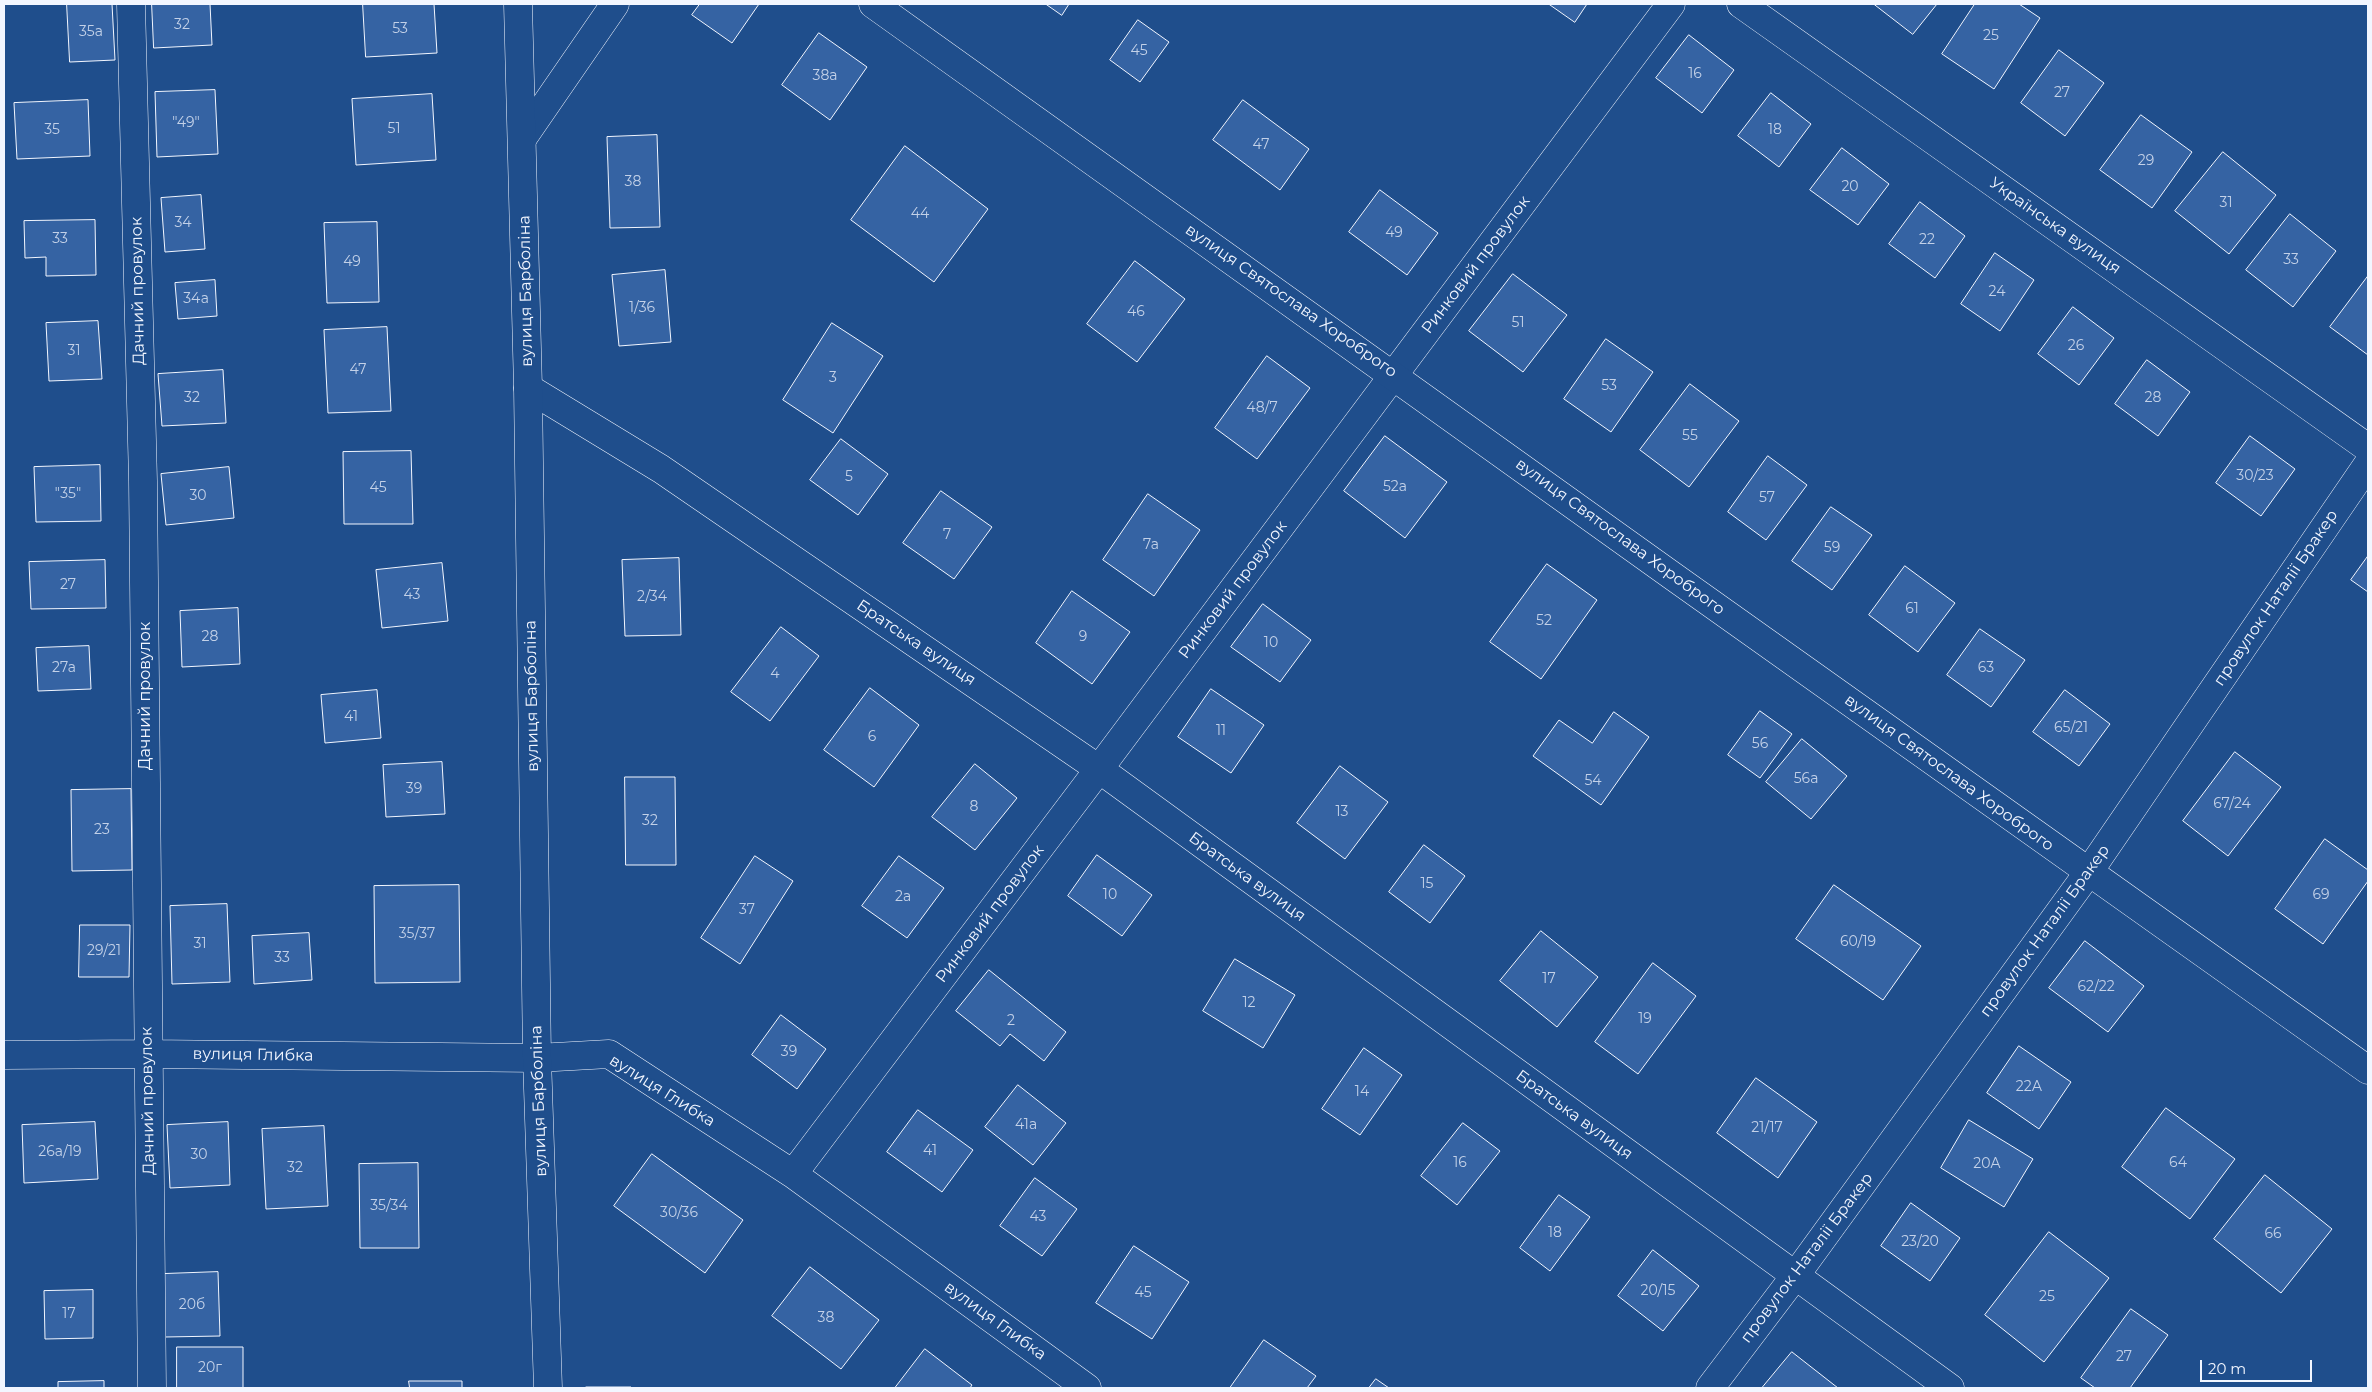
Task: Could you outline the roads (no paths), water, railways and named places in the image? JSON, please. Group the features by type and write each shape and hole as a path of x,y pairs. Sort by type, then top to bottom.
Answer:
{"street":[{"name":"Дачний провулок","path":"131,4 143,482 147,1054 152,1388"},
{"name":"вулиця Барболіна","path":"518,4 528,388 537,1058 548,1388"},
{"path":"522,139 615,4"},
{"name":"вулиця Святослава Хороброго","path":"873,4 2088,873 2368,1070"},
{"name":"Ринковий провулок","path":"793,1174 1100,769 1671,4"},
{"name":"Українська вулиця","path":"1741,4 2368,448"},
{"name":"Братська вулиця","path":"528,388 661,469 1100,769 1950,1388"},
{"name":"провулок Наталії Бракер","path":"1710,1388 1795,1276 2088,873 2368,464"},
{"name":"вулиця Глибка","path":"4,1055 147,1054 537,1058 609,1054 793,1174 1087,1388"}]}
